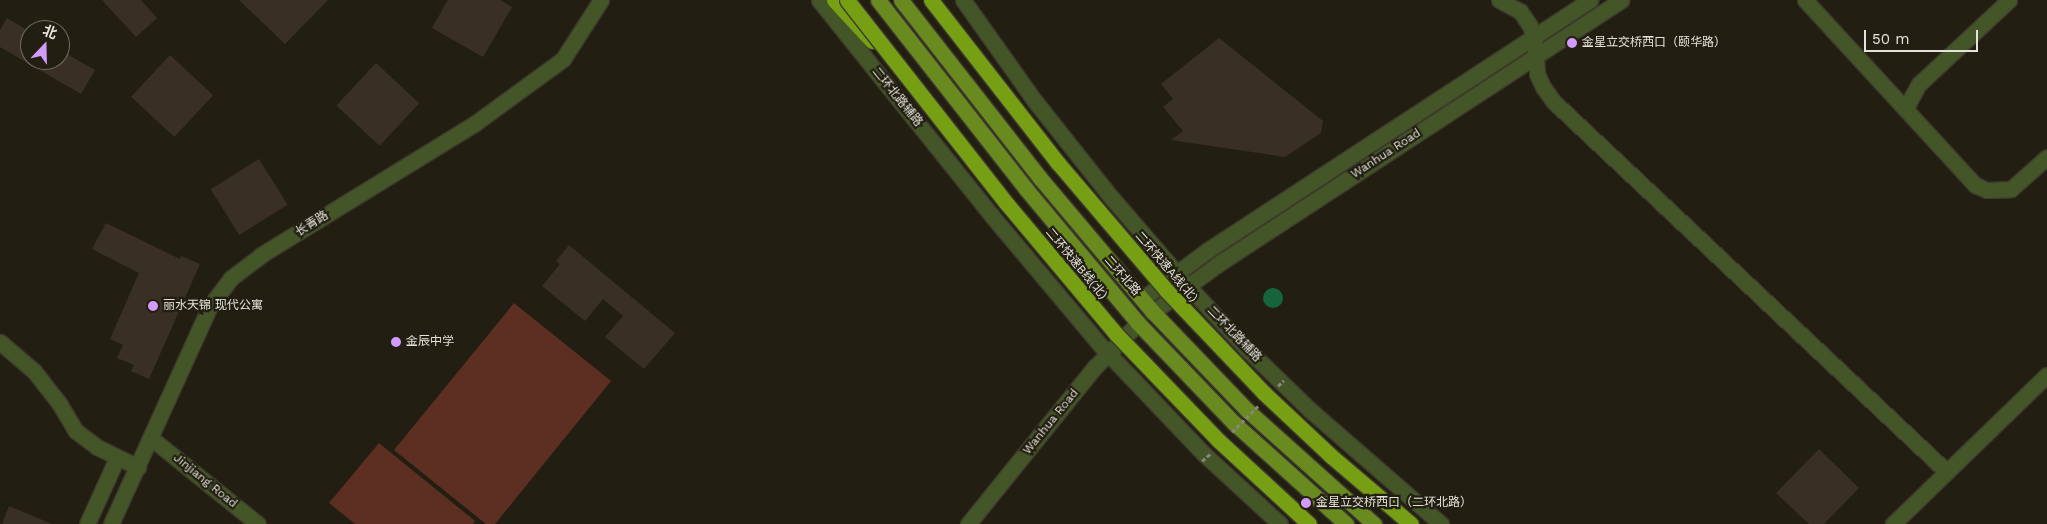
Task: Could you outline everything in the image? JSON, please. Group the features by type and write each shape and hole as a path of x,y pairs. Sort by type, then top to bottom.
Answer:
{"highway":[{"path":"834,0 923,97"},
{"name":"二环快速B线(北)","path":"848,0 1045,251 1116,334 1211,433 1309,524"},
{"name":"二环快速A线(北)","path":"931,0 1096,209 1199,326 1297,424 1411,524"},
{"path":"938,0 975,56"}],"main road":[{"path":"866,0 902,36 942,82"},
{"name":"二环北路","path":"878,0 1064,236 1138,323 1234,423 1346,524"},
{"name":"二环北路","path":"901,0 1046,186 1153,312 1247,410 1374,524"},
{"path":"909,0 956,71"}],"street":[{"name":"长青路","path":"111,524 210,306 231,278 261,255 474,124 563,59 601,0"},
{"name":"二环北路辅路","path":"819,0 1014,243 1108,353 1197,447 1280,524"},
{"name":"二环北路辅路","path":"962,0 1034,100 1187,285 1245,347 1310,410 1441,524"},
{"path":"1499,0 1520,11 1530,26 1534,37 1537,74 1543,87 1554,102 1946,471"},
{"name":"Wanhua Road","path":"1142,299 1176,272 1590,0"},
{"name":"Wanhua Road","path":"1153,312 1187,285 1621,0"},
{"path":"1805,0 1975,185 1987,190 2011,189 2047,157"},
{"path":"1905,109 1919,84 2009,0"},
{"name":"Wanhua Road","path":"968,524 1108,353 1138,323"},
{"path":"0,342 34,371 59,403 76,431 97,447 138,467"},
{"path":"1893,524 1946,471 2044,384"},
{"name":"Jinjiang Road","path":"151,438 258,524"},
{"path":"87,524 117,458"}],"path":[{"path":"1277,387 1284,380"},
{"path":"1230,434 1264,400"},
{"path":"1202,461 1216,448"}],"shaded area":[{"path":"1273,288 1280,291 1283,298 1280,305 1273,308 1266,305 1263,298 1266,291"},
{"path":"514,303 611,381 495,524 486,524 394,450"},
{"path":"379,443 475,521 473,524 355,524 329,503"}],"building":[{"path":"102,0 141,0 157,18 136,37"},
{"path":"239,0 328,0 285,44"},
{"path":"448,0 500,0 512,7 483,57 432,28"},
{"path":"7,18 20,26 20,59 0,47 0,30"},
{"path":"1219,38 1323,121 1321,133 1285,157 1171,140 1183,131 1163,107 1173,99 1161,84"},
{"path":"170,55 213,95 174,137 131,97"},
{"path":"70,56 95,70 81,94 40,70 70,70"},
{"path":"376,63 419,103 380,146 336,105"},
{"path":"259,159 288,205 239,235 211,189"},
{"name":"丽水天锦 现代公寓","path":"106,223 180,259 181,256 200,264 149,379 131,371 134,365 117,358 123,345 110,339 139,273 92,249"},
{"path":"569,245 675,333 644,369 605,337 623,316 603,299 585,321 542,286 560,264 556,261"},
{"path":"1819,449 1859,488 1824,524 1809,524 1776,493"},
{"path":"9,506 52,524 2,524"}],"place":[{"name":"金星立交桥西口（颐华路）","path":"1572,43"},
{"name":"丽水天锦 现代公寓","path":"153,306"},
{"name":"金辰中学","path":"396,342"},
{"name":"金星立交桥西口（二环北路）","path":"1306,503"}]}
